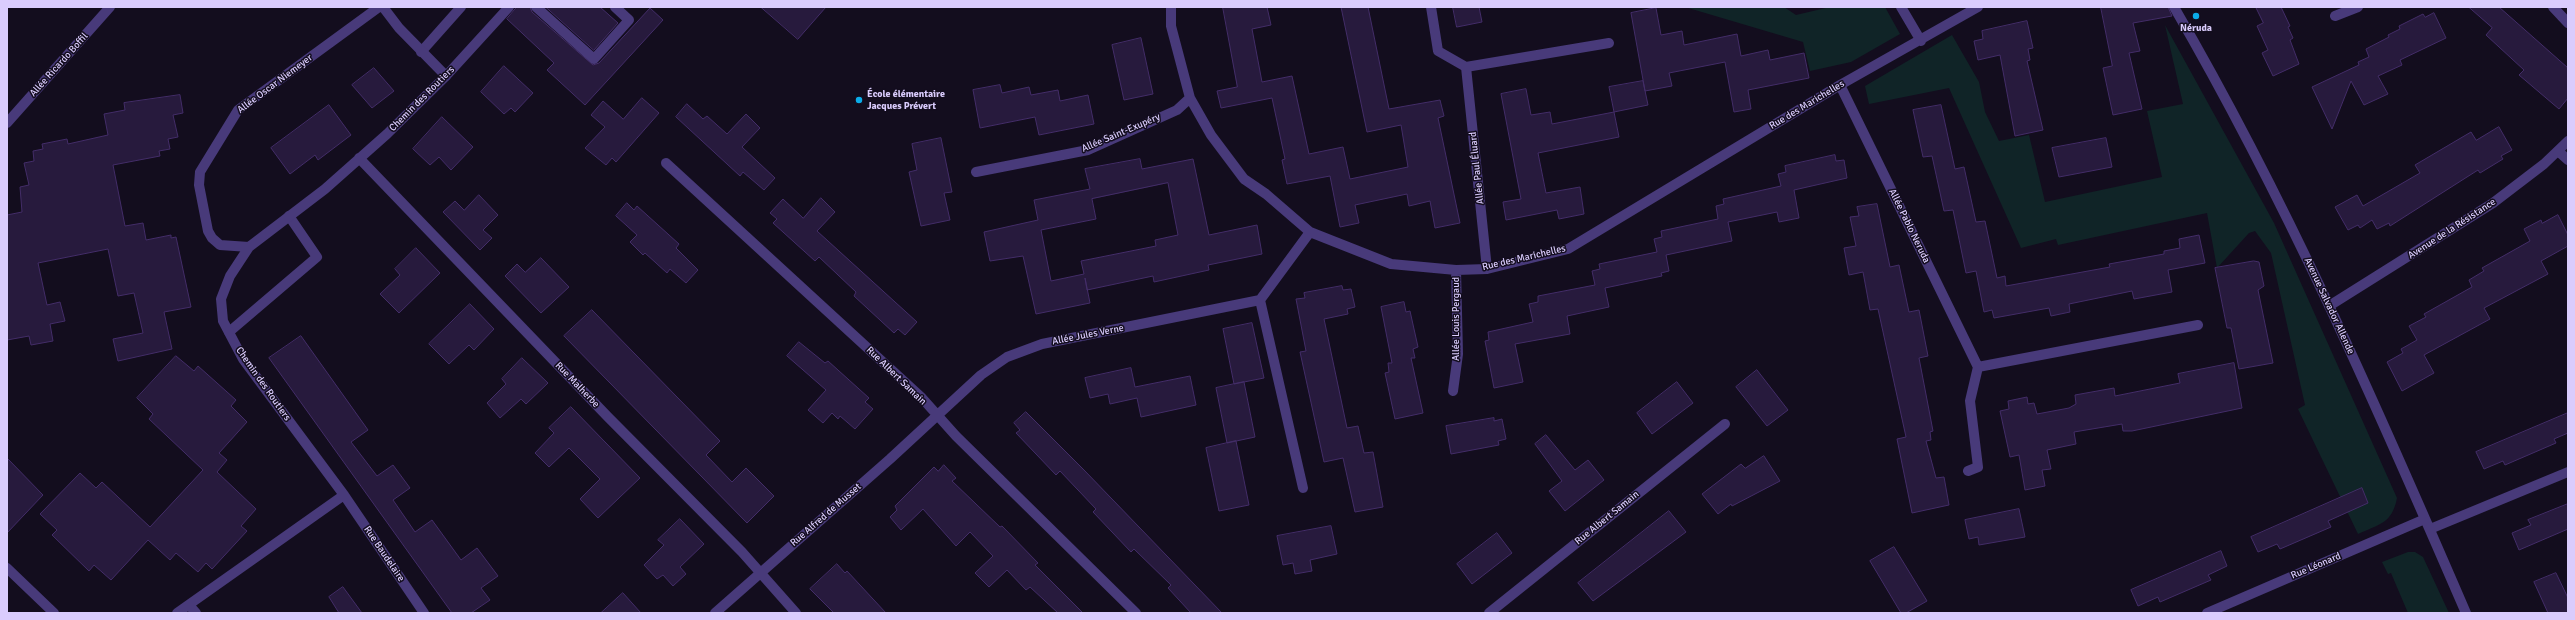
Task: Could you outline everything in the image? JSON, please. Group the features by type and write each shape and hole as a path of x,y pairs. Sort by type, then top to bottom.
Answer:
{"street":[{"name":"Allée Ricardo Boffil","path":"7,122 110,7"},
{"name":"Allée Oscar Niemeyer","path":"249,247 220,245 212,238 208,231 199,185 200,172 238,110 379,7"},
{"path":"383,7 399,28 446,76"},
{"path":"421,52 461,7"},
{"name":"Chemin des Routiers","path":"344,495 243,359 223,321 221,299 230,276 249,247 325,189 420,102 509,7"},
{"path":"536,7 594,59 629,20 615,7"},
{"name":"Rue des Marichelles","path":"1171,7 1171,26 1190,98 1211,136 1244,179 1266,194 1310,232 1391,264 1456,270 1487,268 1568,249 1840,85 1921,41 1978,7"},
{"path":"1431,7 1438,51 1466,66 1609,43"},
{"path":"1902,7 1921,41"},
{"name":"Avenue Salvador Allende","path":"2174,7 2285,213 2329,306 2430,529 2466,613"},
{"path":"2335,16 2358,7"},
{"path":"2553,7 2568,23"},
{"name":"Allée Paul Éluard","path":"1466,66 1487,268"},
{"name":"Allée Pablo Neruda","path":"1840,85 1978,367"},
{"name":"Allée Saint-Exupéry","path":"976,172 1088,150 1177,110 1190,98"},
{"name":"Avenue de la Résistance","path":"2329,306 2493,203 2558,151 2568,141"},
{"path":"2558,151 2568,160"},
{"name":"Rue Malherbe","path":"359,158 608,418 742,552 796,613"},
{"name":"Rue Albert Samain","path":"666,163 922,398 936,416 1136,613"},
{"path":"229,332 317,258 289,216"},
{"path":"1303,488 1260,300 1310,232"},
{"name":"Allée Louis Pergaud","path":"1453,391 1458,354 1456,270"},
{"name":"Allée Jules Verne","path":"936,416 981,375 1007,356 1042,344 1260,300"},
{"path":"1968,471 1978,466 1970,401 1978,367 2198,325"},
{"name":"Rue Alfred de Musset","path":"715,613 890,459 936,416"},
{"name":"Rue Albert Samain","path":"1489,613 1725,424"},
{"path":"2430,529 2568,472"},
{"path":"177,613 344,495"},
{"name":"Rue Baudelaire","path":"344,495 424,613"},
{"name":"Rue Léonard","path":"2207,613 2425,519"},
{"path":"7,568 54,613"},
{"path":"189,605 196,613"}],"green space":[{"path":"1685,7 1784,7 1796,15 1830,7 1885,7 1900,34 1851,62 1810,71 1803,42"},
{"path":"2165,25 2274,223 2397,498 2392,513 2384,522 2358,534 2298,409 2305,405 2271,253 2255,231 2249,233 2217,268 2207,213 2058,245 2056,239 2021,248 1949,88 1869,104 1865,86 1952,35 1979,82 1985,112 1999,141 2029,135 2045,202 2162,177 2147,111 2183,104"},
{"path":"2408,552 2415,552 2423,557 2449,613 2408,613 2391,573 2388,574 2382,562"}],"building":[{"path":"517,7 530,7 532,12 593,65 599,63 650,8 663,20 585,105 547,70 554,63 507,19"},
{"path":"546,7 600,7 618,23 594,50"},
{"path":"761,7 826,7 798,39"},
{"path":"1223,7 1267,7 1271,25 1252,29 1262,82 1292,76 1309,154 1343,147 1350,179 1408,167 1401,125 1367,132 1341,7 1368,7 1389,109 1440,100 1444,116 1438,118 1460,223 1435,228 1430,201 1409,206 1407,194 1355,205 1359,223 1340,227 1330,176 1287,184 1282,160 1285,159 1272,98 1221,108 1217,91 1237,87"},
{"path":"1453,7 1479,7 1482,22 1457,27"},
{"path":"2101,7 2168,7 2172,16 2133,23 2140,51 2129,53 2142,109 2113,115 2103,68 2112,66"},
{"path":"2256,7 2281,7 2290,26 2288,27 2293,38 2290,40 2299,64 2273,76 2262,53 2268,50 2257,26 2263,23"},
{"path":"2469,7 2499,7 2568,68 2568,98 2559,109 2519,75 2524,70 2486,35 2492,28"},
{"path":"1656,8 1661,35 1682,31 1684,45 1737,34 1741,56 1768,50 1770,60 1804,53 1809,78 1748,90 1751,109 1734,112 1725,62 1669,73 1672,86 1645,91 1631,13"},
{"path":"2434,13 2446,38 2400,60 2402,65 2378,76 2388,94 2364,105 2351,81 2332,129 2312,87 2359,65 2358,62 2369,57 2366,49 2389,37 2388,35 2400,29 2399,26 2423,14 2425,17"},
{"path":"2027,21 2033,48 2028,49 2030,60 2027,61 2043,130 2015,136 2000,55 1978,60 1974,41 1983,39 1982,31"},
{"path":"1141,38 1153,94 1124,100 1112,45"},
{"path":"504,66 533,93 515,112 511,108 504,114 481,92"},
{"path":"374,68 394,91 372,108 352,85"},
{"path":"1643,81 1648,105 1614,112 1609,87"},
{"path":"1000,85 1002,93 1029,87 1031,95 1058,90 1060,101 1088,95 1094,124 1039,135 1035,117 980,128 973,90"},
{"path":"1526,89 1531,115 1550,112 1552,124 1614,112 1619,137 1538,153 1546,193 1580,187 1584,214 1559,219 1557,210 1506,220 1503,202 1521,199 1501,94"},
{"path":"180,95 183,113 173,115 178,137 168,139 170,149 159,151 160,156 113,165 125,226 143,223 146,240 171,235 171,238 176,237 191,307 164,312 172,349 118,361 113,339 143,333 134,293 118,296 108,249 38,263 47,305 60,302 65,321 50,324 53,341 31,345 29,336 7,340 7,215 22,212 20,187 29,185 24,163 34,161 33,151 43,149 42,144 67,139 68,144 108,135 104,114 125,110 124,103"},
{"path":"642,98 659,113 616,162 612,158 606,165 585,148 605,127 591,115 603,101 623,119"},
{"path":"687,104 703,119 707,116 727,134 746,114 760,128 742,147 775,178 764,190 743,172 740,176 676,117"},
{"path":"329,105 351,135 318,160 315,155 290,174 271,148"},
{"path":"1941,105 1955,169 1964,167 1976,222 1985,221 1997,278 2005,276 2006,286 2110,267 2109,264 2164,254 2164,251 2180,248 2179,239 2199,235 2205,263 2168,270 2172,292 2134,299 2132,291 2069,304 2070,312 2051,316 2049,308 1994,318 1992,310 1984,312 1976,271 1966,273 1953,210 1944,211 1932,156 1923,157 1913,110"},
{"path":"442,117 473,147 451,170 439,157 430,165 413,149"},
{"path":"2499,127 2512,150 2501,156 2503,159 2480,173 2478,170 2390,226 2389,223 2377,229 2372,220 2360,228 2358,225 2348,230 2335,207 2357,195 2363,206 2420,173 2415,165 2471,132 2476,140"},
{"path":"941,138 952,192 944,193 950,220 921,226 909,172 917,170 912,144"},
{"path":"2106,138 2112,167 2059,177 2052,148"},
{"path":"1835,155 1836,161 1844,160 1847,178 1794,190 1799,218 1779,222 1777,212 1728,222 1732,241 1666,255 1669,271 1661,273 1662,276 1605,288 1609,307 1567,316 1570,334 1515,344 1523,382 1494,388 1485,341 1489,340 1488,332 1533,322 1529,304 1538,302 1538,296 1595,285 1592,271 1600,269 1599,264 1657,252 1654,239 1662,237 1661,231 1718,219 1716,206 1724,204 1723,199 1781,186 1778,174 1786,172 1785,166"},
{"path":"1140,159 1142,169 1193,159 1209,235 1257,225 1262,254 1208,265 1209,270 1154,282 1153,276 1087,290 1090,303 1036,314 1023,256 990,261 984,232 1038,220 1034,200 1090,189 1085,169","holes":["1168,183 1178,235 1155,240 1156,246 1081,261 1084,274 1051,281 1041,230 1096,219 1092,199"]},
{"path":"479,195 498,215 483,230 492,238 480,250 443,212 455,201 464,210"},
{"path":"821,198 835,212 817,231 917,322 905,335 898,329 894,333 854,296 856,292 819,257 815,261 773,223 777,219 770,213 783,199 803,218"},
{"path":"627,203 634,210 637,206 679,244 676,248 698,270 686,283 670,269 667,273 645,253 643,255 630,242 637,235 616,216"},
{"path":"1877,204 1890,267 1899,265 1909,312 1919,310 1928,356 1919,358 1933,431 1930,432 1931,440 1926,441 1936,478 1944,477 1949,505 1912,513 1897,439 1906,437 1878,309 1870,310 1863,272 1849,275 1844,248 1856,246 1850,217 1859,216 1857,207"},
{"path":"2558,215 2568,235 2568,246 2541,261 2548,274 2484,308 2490,319 2424,355 2434,373 2402,391 2387,362 2403,353 2401,349 2417,340 2409,326 2426,317 2424,314 2472,287 2469,280 2484,271 2482,268 2530,241 2524,229 2541,220 2542,223"},
{"path":"416,248 440,273 399,313 380,294 400,275 395,269"},
{"path":"541,258 569,287 541,313 505,276 517,264 525,272"},
{"path":"2254,261 2259,262 2264,286 2258,290 2273,363 2239,369 2231,328 2227,328 2215,268"},
{"path":"1342,286 1343,290 1351,289 1355,307 1347,309 1348,314 1324,319 1347,428 1358,426 1364,453 1373,452 1383,507 1355,512 1343,458 1324,462 1300,352 1306,351 1296,299 1305,298 1304,293"},
{"path":"1404,302 1406,312 1410,311 1418,347 1413,349 1415,358 1411,358 1423,413 1395,419 1385,373 1389,372 1388,363 1392,363 1381,307"},
{"path":"470,304 494,329 474,350 469,345 449,364 429,344"},
{"path":"592,310 720,441 706,455 732,482 746,468 774,496 747,523 564,336"},
{"path":"1252,323 1264,378 1234,384 1223,329"},
{"path":"301,336 368,430 351,442 377,476 393,465 410,488 393,500 415,532 432,520 461,560 477,548 498,576 481,588 490,600 471,613 452,613 269,358"},
{"path":"799,342 825,363 828,361 869,398 865,402 873,409 855,429 840,416 838,419 832,413 823,423 808,410 826,390 787,356"},
{"path":"176,356 194,371 198,366 236,400 231,406 247,422 219,453 227,460 217,472 256,509 241,526 247,531 212,569 206,563 198,572 176,553 170,560 148,540 111,580 94,565 89,571 52,535 57,530 40,514 80,473 96,488 102,482 150,527 203,470 149,419 153,414 137,398"},
{"path":"522,358 548,383 526,404 521,399 500,418 487,403 506,384 502,379"},
{"path":"2234,363 2242,408 2132,431 2123,431 2122,424 2074,432 2076,444 2047,450 2051,469 2042,470 2045,486 2025,490 2019,455 2010,457 2000,411 2009,409 2008,401 2027,397 2028,404 2034,403 2037,414 2069,408 2076,404 2075,395 2114,388 2115,396 2180,383 2178,374"},
{"path":"1131,368 1135,387 1190,376 1196,405 1141,417 1137,398 1110,404 1108,394 1090,398 1085,378"},
{"path":"1757,370 1788,410 1767,426 1736,387"},
{"path":"1244,382 1255,437 1227,443 1216,388"},
{"path":"1677,382 1693,403 1652,434 1637,413"},
{"path":"571,407 640,478 598,518 580,499 600,479 569,448 549,467 535,453 554,433 549,428"},
{"path":"1026,412 1222,613 1191,613 1168,588 1171,585 1134,549 1131,552 1093,512 1096,509 1060,471 1056,475 1016,433 1020,430 1014,423"},
{"path":"2568,413 2568,433 2554,439 2556,443 2505,465 2503,461 2484,469 2476,452"},
{"path":"1494,418 1494,421 1502,419 1506,439 1498,441 1499,445 1451,454 1446,426"},
{"path":"1546,435 1575,470 1588,460 1604,480 1565,511 1549,491 1562,481 1535,444"},
{"path":"1236,441 1249,505 1219,511 1206,448"},
{"path":"1764,456 1780,481 1732,506 1731,504 1718,514 1702,494 1741,464 1745,468"},
{"path":"7,458 43,495 7,533"},
{"path":"944,465 956,478 952,481 1000,527 1002,526 1038,563 1035,565 1083,613 1058,613 1030,587 1026,590 1007,570 989,587 975,573 993,556 970,532 956,546 923,509 901,530 890,517 897,510 895,506 934,467 938,471"},
{"path":"2362,488 2368,503 2328,521 2331,527 2280,549 2277,544 2258,552 2251,537"},
{"path":"2568,504 2568,529 2519,550 2512,533 2531,525 2528,520"},
{"path":"2019,509 2025,537 1979,545 1978,537 1969,539 1965,520"},
{"path":"1669,511 1686,532 1593,601 1578,583"},
{"path":"680,519 704,544 680,567 686,574 673,586 663,575 657,579 644,565 664,545 658,540"},
{"path":"1331,526 1337,554 1310,560 1312,571 1295,574 1293,563 1283,565 1277,536"},
{"path":"1497,533 1512,553 1472,584 1457,564"},
{"path":"1894,547 1927,601 1906,613 1901,613 1870,561"},
{"path":"2221,551 2227,566 2208,575 2211,580 2160,602 2158,597 2138,606 2131,590"},
{"path":"837,564 845,573 847,571 886,613 834,613 810,589"},
{"path":"2556,573 2568,598 2568,613 2548,613 2534,582"},
{"path":"343,587 362,613 339,613 329,597"},
{"path":"623,593 641,613 601,613"}],"place":[{"name":"Néruda","path":"2196,16"},
{"name":"École élémentaire Jacques Prévert","path":"859,100"}]}
